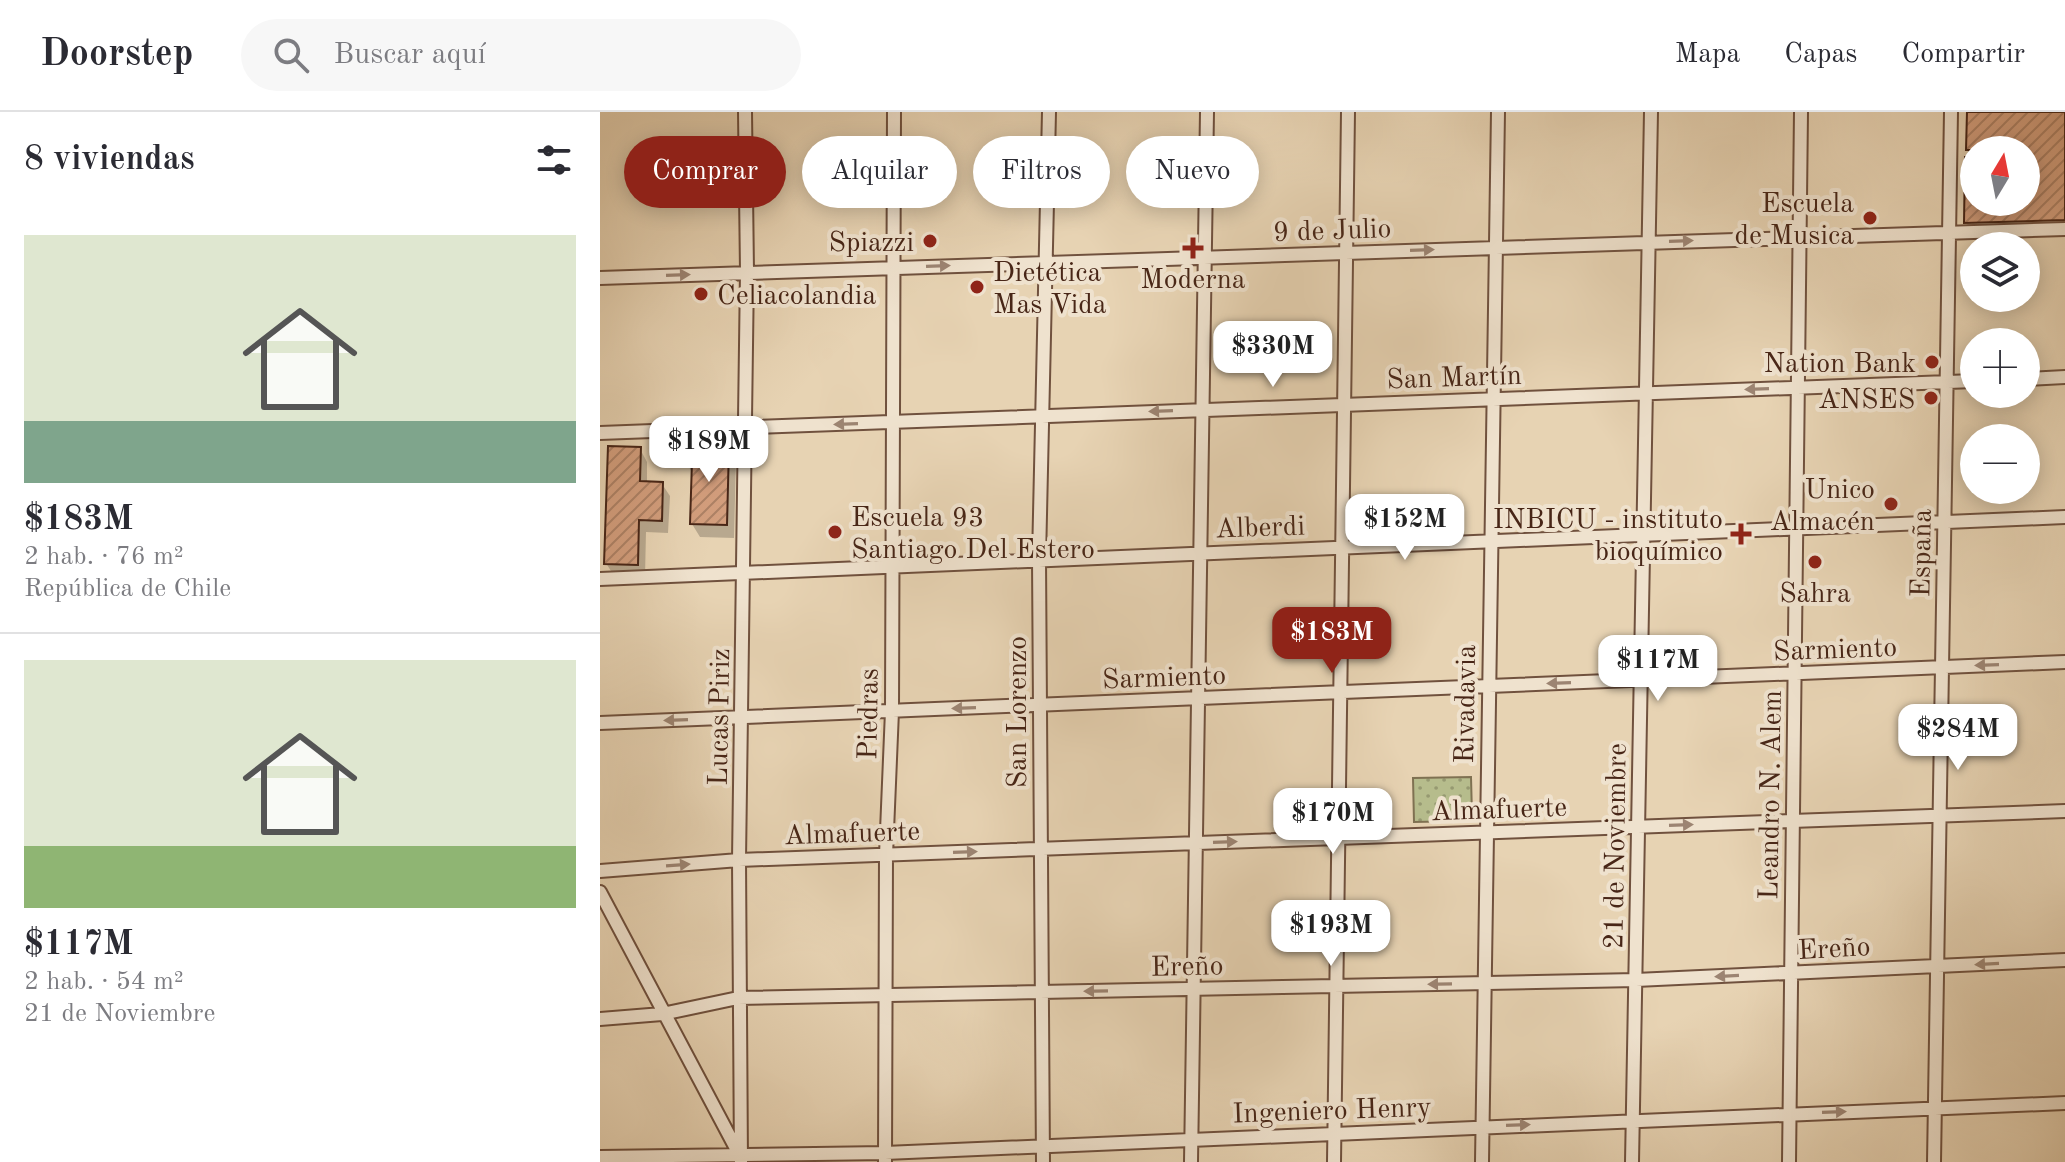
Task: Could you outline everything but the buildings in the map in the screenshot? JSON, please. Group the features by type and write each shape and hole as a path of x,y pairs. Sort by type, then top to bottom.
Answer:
{"street":[{"name":"Lucas Piriz","path":"741,1160 738,998 746,428 745,112"},
{"name":"Piedras","path":"885,1157 886,855 892,711 894,112"},
{"name":"San Lorenzo","path":"1043,1162 1039,559 1049,112"},
{"path":"1191,1162 1207,112"},
{"path":"1334,1162 1348,112"},
{"name":"Rivadavia","path":"1482,1162 1498,112"},
{"name":"21 de Noviembre","path":"1632,1162 1651,112"},
{"name":"Leandro N. Alem","path":"1789,1162 1801,112"},
{"name":"España","path":"1934,1162 1951,112"},
{"name":"9 de Julio","path":"600,278 2065,229"},
{"path":"2040,378 2065,377"},
{"name":"San Martín","path":"600,433 1960,382"},
{"name":"Alberdi","path":"600,579 2065,517"},
{"name":"Sarmiento","path":"600,723 2065,662"},
{"name":"Almafuerte","path":"600,871 739,860 2065,811"},
{"path":"600,892 741,1160"},
{"name":"Ereño","path":"600,1019 662,1014 738,998 1636,980 2065,960"},
{"name":"Ingeniero Henry","path":"600,1157 741,1160 885,1157 1191,1138 2065,1103"}],"green space":[{"path":"1471,777 1472,815 1466,821 1414,822 1413,778"}],"place":[{"name":"Escuela de Musica","path":"1870,218"},
{"name":"Spiazzi","path":"930,241"},
{"name":"Moderna","path":"1193,248"},
{"name":"Dietética Mas Vida","path":"977,287"},
{"name":"Celiacolandia","path":"701,294"},
{"name":"Nation Bank","path":"1932,362"},
{"name":"ANSES","path":"1931,398"},
{"name":"Unico Almacén","path":"1891,504"},
{"name":"Escuela 93 Santiago Del Estero","path":"835,532"},
{"name":"INBICU - instituto bioquímico","path":"1741,534"},
{"name":"Sahra","path":"1815,562"}]}
